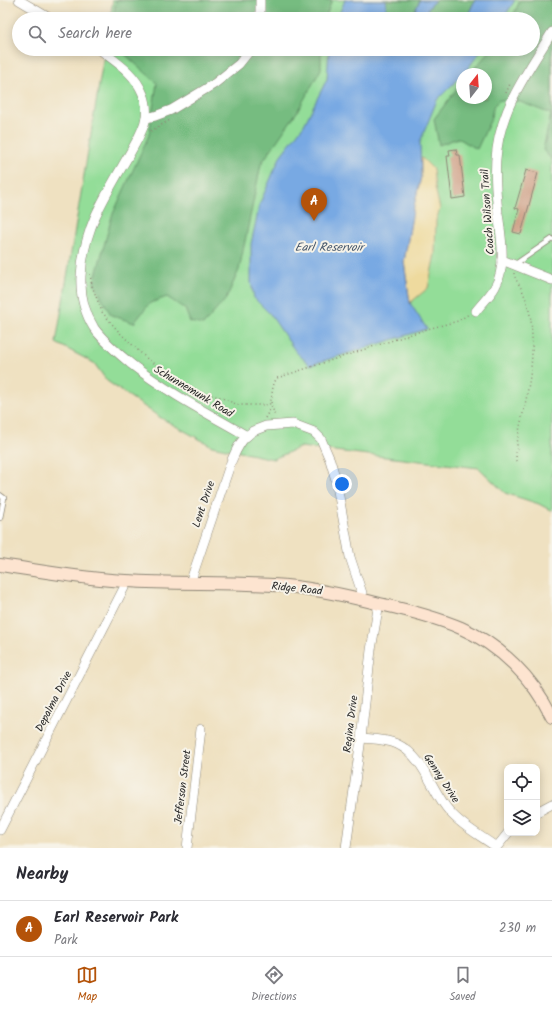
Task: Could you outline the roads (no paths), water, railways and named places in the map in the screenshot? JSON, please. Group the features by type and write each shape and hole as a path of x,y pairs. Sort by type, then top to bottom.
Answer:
{"street":[{"path":"19,0 39,12"},
{"path":"260,0 260,12"},
{"name":"Coach Wilson Trail","path":"540,51 552,32"},
{"name":"Schunnemunk Road","path":"108,56 127,71 137,82 144,95 146,118 142,132 107,194 95,218 88,238 82,261 81,289 87,314 95,328 115,351 141,372 166,390 247,436"},
{"path":"146,118 171,110 214,84 239,64 245,56"},
{"name":"Coach Wilson Trail","path":"476,311 495,288 500,276 502,260 501,236 495,171 501,129 509,104 537,56"},
{"path":"502,260 552,280"},
{"path":"247,436 253,431 266,426 293,424 314,432 321,439 330,460 336,480 350,557 362,593 362,599"},
{"name":"Lent Drive","path":"190,583 231,462 235,452 243,439 247,436"},
{"name":"Ridge Road","path":"0,565 97,580 274,585 310,588 411,611 461,628 488,643 523,673 548,708 552,717"},
{"name":"Depalma Drive","path":"0,830 127,582"},
{"name":"Regina Drive","path":"346,848 371,650 379,603"},
{"name":"Jefferson Street","path":"187,848 201,729"},
{"name":"Genny Drive","path":"361,738 397,744 410,753 418,762 449,811 496,847"},
{"path":"540,810 552,804"},
{"path":"496,847 505,836"}],"lane":[{"path":"514,265 552,239"},
{"path":"0,495 4,498 0,518"}],"water":[{"path":"345,0 386,0 386,12 340,12"},
{"path":"420,0 435,0 427,12 414,12"},
{"path":"475,0 515,0 507,12 469,12"},
{"name":"Earl Reservoir","path":"329,56 477,56 468,68 456,68 456,81 437,100 420,142 421,177 413,210 404,262 410,303 427,329 310,365 296,352 270,314 254,298 251,282 251,244 260,203 281,155 304,125 327,79"}],"place":[{"name":"Earl Reservoir Park","path":"314,221"}]}
